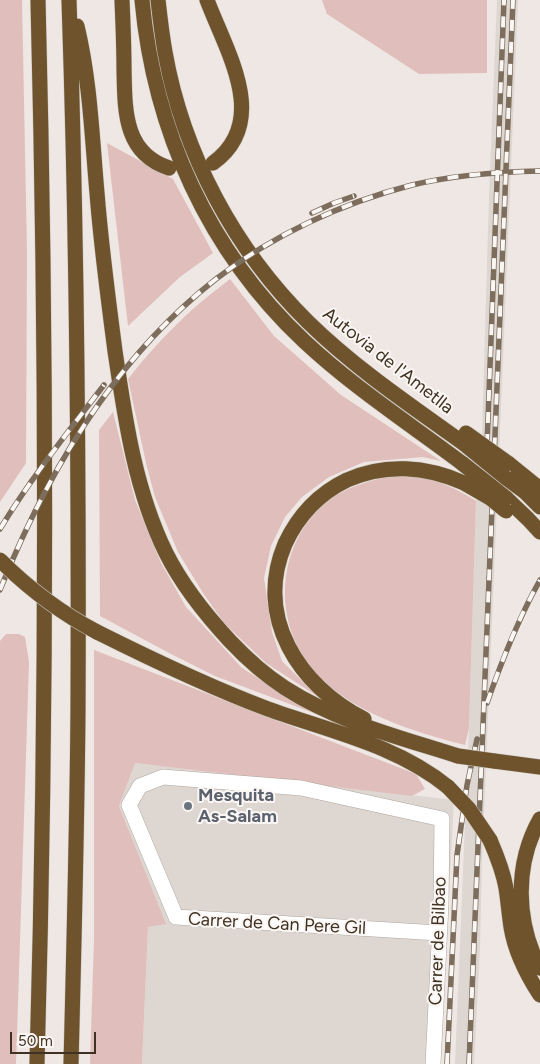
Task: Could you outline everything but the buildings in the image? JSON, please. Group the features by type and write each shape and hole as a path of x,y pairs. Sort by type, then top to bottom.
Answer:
{"highway":[{"path":"37,1064 45,606 38,0"},
{"path":"70,0 79,34 87,78 105,271 122,400 144,498 163,545 179,576 202,610 256,666 283,687 319,707 356,724 458,756"},
{"path":"70,0 75,173 78,509 78,712 71,1064"},
{"path":"122,0 126,110 130,130 144,154 160,165 170,168"},
{"path":"142,0 147,42 156,86 170,135 196,195 226,248 263,297 308,345 342,374 464,464 540,536"},
{"name":"Autovia de l'Ametlla","path":"158,0 165,54 177,103 191,142 204,175 228,220 257,264 291,305 337,348 401,398 465,438 507,470 540,507"},
{"path":"207,0 237,77 242,102 240,124 233,142 221,157 212,163"},
{"path":"411,740 360,716 336,701 305,673 292,654 283,635 276,598 277,573 280,560 294,526 320,497 342,482 372,471 401,468 435,472 464,483 490,498 506,504 528,519 540,532"},
{"path":"507,470 540,489"},
{"path":"0,560 36,593 59,610 97,632 217,690 400,756 416,764 448,787 469,809 496,852 503,875 515,943 527,973 540,995"},
{"path":"363,742 540,767"},
{"path":"540,819 528,847 521,890 527,935 540,968"}],"street":[{"name":"Carrer de Can Pere Gil","path":"440,933 176,918 129,805 140,786 162,776 301,788 442,819"},
{"name":"Carrer de Bilbao","path":"433,1064 440,933 442,819"}],"shaded area":[{"path":"0,0 22,0 27,252 26,463 0,502"},
{"path":"322,0 487,0 487,73 419,74 327,14"},
{"path":"497,0 518,0 474,1064 455,1064 476,501 482,434"},
{"path":"107,143 173,179 213,253 180,277 128,326"},
{"path":"230,279 274,336 341,395 441,461 423,457 364,462 329,477 302,497 285,517 271,546 264,578 272,632 282,661 317,696 266,663 224,623 178,552 155,497 128,379 176,325 198,304"},
{"path":"113,412 135,500 161,563 186,607 242,668 311,712 215,676 100,616 99,430"},
{"path":"391,476 414,476 431,479 476,501 469,728 465,745 425,734 383,719 345,698 314,671 300,651 291,629 286,606 285,583 289,560 298,538 311,518 328,501 342,492 366,482"},
{"path":"6,634 19,634 25,637 29,662 16,1064 0,1064 0,641"},
{"path":"94,650 416,774 425,789 412,796 135,763 119,806 166,924 148,927 142,1064 90,1064 94,939"},
{"path":"135,763 454,800 440,1064 142,1064 148,927 165,924 119,806"}],"railway":[{"path":"487,445 504,0"},
{"path":"469,1064 513,0"},
{"path":"0,590 39,503 62,461 88,420 146,344 180,310 216,279 261,248 309,222 386,192 460,176 540,171"},
{"path":"312,213 354,196"},
{"path":"0,529 37,473 104,385"},
{"path":"487,703 511,640 540,580"},
{"path":"447,1064 457,855 467,785 477,739"}],"place":[{"name":"Mesquita As-Salam","path":"188,806"}]}
